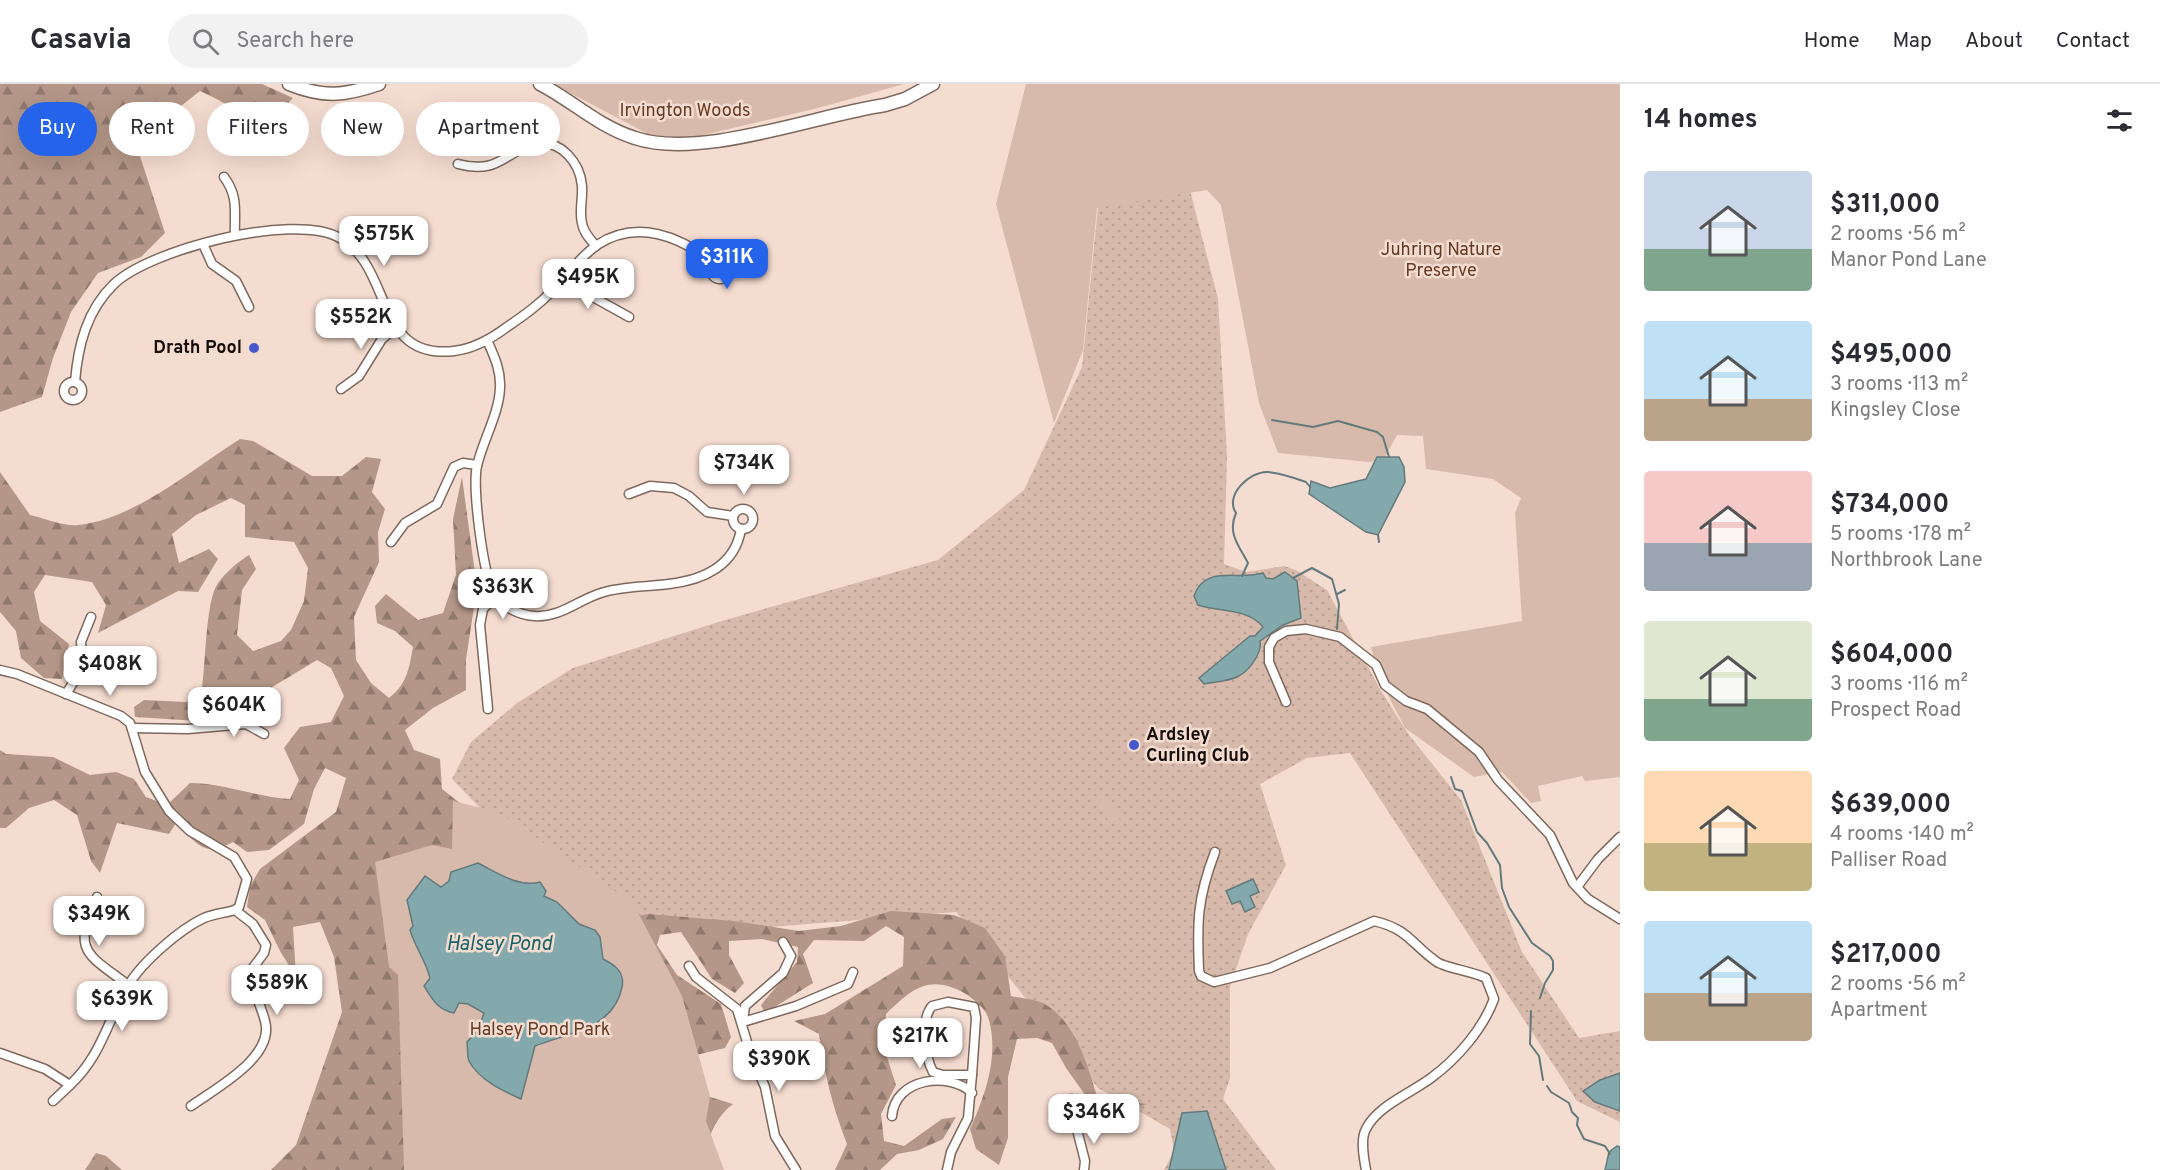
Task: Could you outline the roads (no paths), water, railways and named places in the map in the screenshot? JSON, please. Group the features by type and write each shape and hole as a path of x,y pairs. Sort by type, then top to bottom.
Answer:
{"street":[{"path":"289,84 310,92 349,94 379,84"},
{"path":"540,84 560,94 601,124 636,139 676,146 726,139 885,105 905,99 933,84"},
{"path":"458,164 475,167 495,165 536,144 552,145 563,150 578,170 582,185 582,223 587,236 596,246"},
{"path":"224,177 234,192 237,205 235,235"},
{"path":"75,382 84,329 108,291 124,276 173,253 235,235 289,229 336,236 357,251 366,263 395,328 415,345 435,351 461,350 487,340 535,307 596,246 616,237 657,233 684,242 713,263"},
{"path":"203,244 212,264 236,281 249,307"},
{"path":"565,276 584,292 629,317"},
{"path":"341,389 359,376 382,339 395,328"},
{"path":"487,340 499,369 501,387 477,465 476,504 488,578 496,596 517,613 546,616 604,592 685,582 706,574 730,558 738,546 741,529"},
{"path":"391,542 405,523 437,504 454,467 463,463 477,465"},
{"path":"629,494 650,486 674,488 689,496 707,512 733,516"},
{"path":"733,516 740,509 751,513 751,524 741,529"},
{"path":"733,516 734,524 741,529"},
{"path":"488,709 480,625 483,609 496,596"},
{"path":"66,694 82,667 81,642 91,617"},
{"path":"1286,702 1269,662 1269,647 1274,638 1294,629 1317,630 1340,637 1376,665 1385,685 1406,700 1427,710 1479,752 1498,780 1550,835 1577,887 1588,899 1620,919"},
{"path":"0,670 17,674 121,716 132,728 145,772 169,811 190,831 234,857 247,879 239,907 205,917 187,927 152,958 128,985 92,1061 53,1101"},
{"path":"132,728 246,724 264,734"},
{"path":"1577,887 1598,859 1620,837"},
{"path":"1215,852 1202,885 1199,902 1199,971 1201,976 1208,981 1224,981 1270,968 1374,921 1403,932 1438,964 1470,970 1486,978 1494,999 1488,1016 1470,1040 1434,1076 1373,1117 1364,1131 1366,1170"},
{"path":"97,897 84,929 88,955 128,985"},
{"path":"191,1106 254,1059 266,1040 266,1021 249,973 264,953 266,945 253,924 235,910"},
{"path":"743,1022 745,1006 783,973 791,956 783,942"},
{"path":"689,966 696,977 737,1009 743,1022 751,1055 765,1087 775,1136 796,1170"},
{"path":"743,1022 824,995 848,984 853,972"},
{"path":"947,1170 951,1152 968,1118 972,1092 976,1018 974,1007 962,1003 936,1004 929,1009 926,1022 929,1065 933,1072 943,1075 972,1075"},
{"path":"0,1053 30,1062 70,1084"},
{"path":"892,1116 893,1106 900,1096 912,1086 924,1081 949,1081 965,1086 972,1092"},
{"path":"1075,1122 1085,1161 1084,1170"}],"water":[{"path":"1377,457 1399,457 1404,467 1405,482 1378,535 1366,532 1309,494 1311,481 1330,488 1366,479"},
{"path":"1285,572 1297,581 1301,618 1283,625 1260,641 1260,650 1246,671 1228,680 1204,684 1199,678 1250,636 1255,636 1263,627 1257,621 1241,614 1198,605 1194,596 1199,586 1206,580 1223,575 1263,573 1266,578 1273,579"},
{"name":"Halsey Pond","path":"478,863 516,881 540,882 546,891 544,896 557,902 579,924 595,930 600,937 603,959 615,967 623,982 617,1001 600,1021 575,1033 535,1046 521,1099 492,1084 473,1068 468,1059 467,1042 478,1030 484,1013 468,1004 459,1003 454,1013 448,1012 436,1003 424,986 430,978 410,930 413,926 407,900 425,876 441,887 449,881 451,872"},
{"path":"1253,879 1259,892 1250,896 1255,907 1245,912 1240,901 1232,904 1226,891"},
{"path":"1620,1073 1620,1111 1595,1102 1583,1091 1600,1080"},
{"path":"1207,1111 1226,1170 1169,1170 1182,1113"},
{"path":"1617,1146 1620,1147 1620,1170 1605,1170 1609,1152"}],"waterway":[{"path":"1272,420 1313,427 1338,421 1377,432 1383,437 1389,457"},
{"path":"1242,576 1248,563 1233,533 1236,513 1233,499 1241,485 1254,475 1268,472 1302,480 1310,487"},
{"path":"1378,535 1379,542"},
{"path":"1293,578 1312,568 1332,579 1339,604 1337,629"},
{"path":"1337,594 1345,590"},
{"path":"1451,777 1455,789 1462,791 1477,832 1487,843 1500,865 1502,888 1509,907 1532,943 1550,956 1553,961 1553,970 1540,998"},
{"path":"1531,1011 1530,1044 1539,1056 1543,1080"},
{"path":"1547,1086 1551,1092 1569,1103 1572,1112 1578,1118 1577,1125 1584,1139 1605,1146 1610,1154"}],"place":[{"name":"Drath Pool","path":"254,348"},
{"name":"Ardsley Curling Club","path":"1134,745"}],"park label":[{"name":"Irvington Woods","path":"685,111"},
{"name":"Juhring Nature Preserve","path":"1441,260"},
{"name":"Halsey Pond Park","path":"540,1030"}]}
